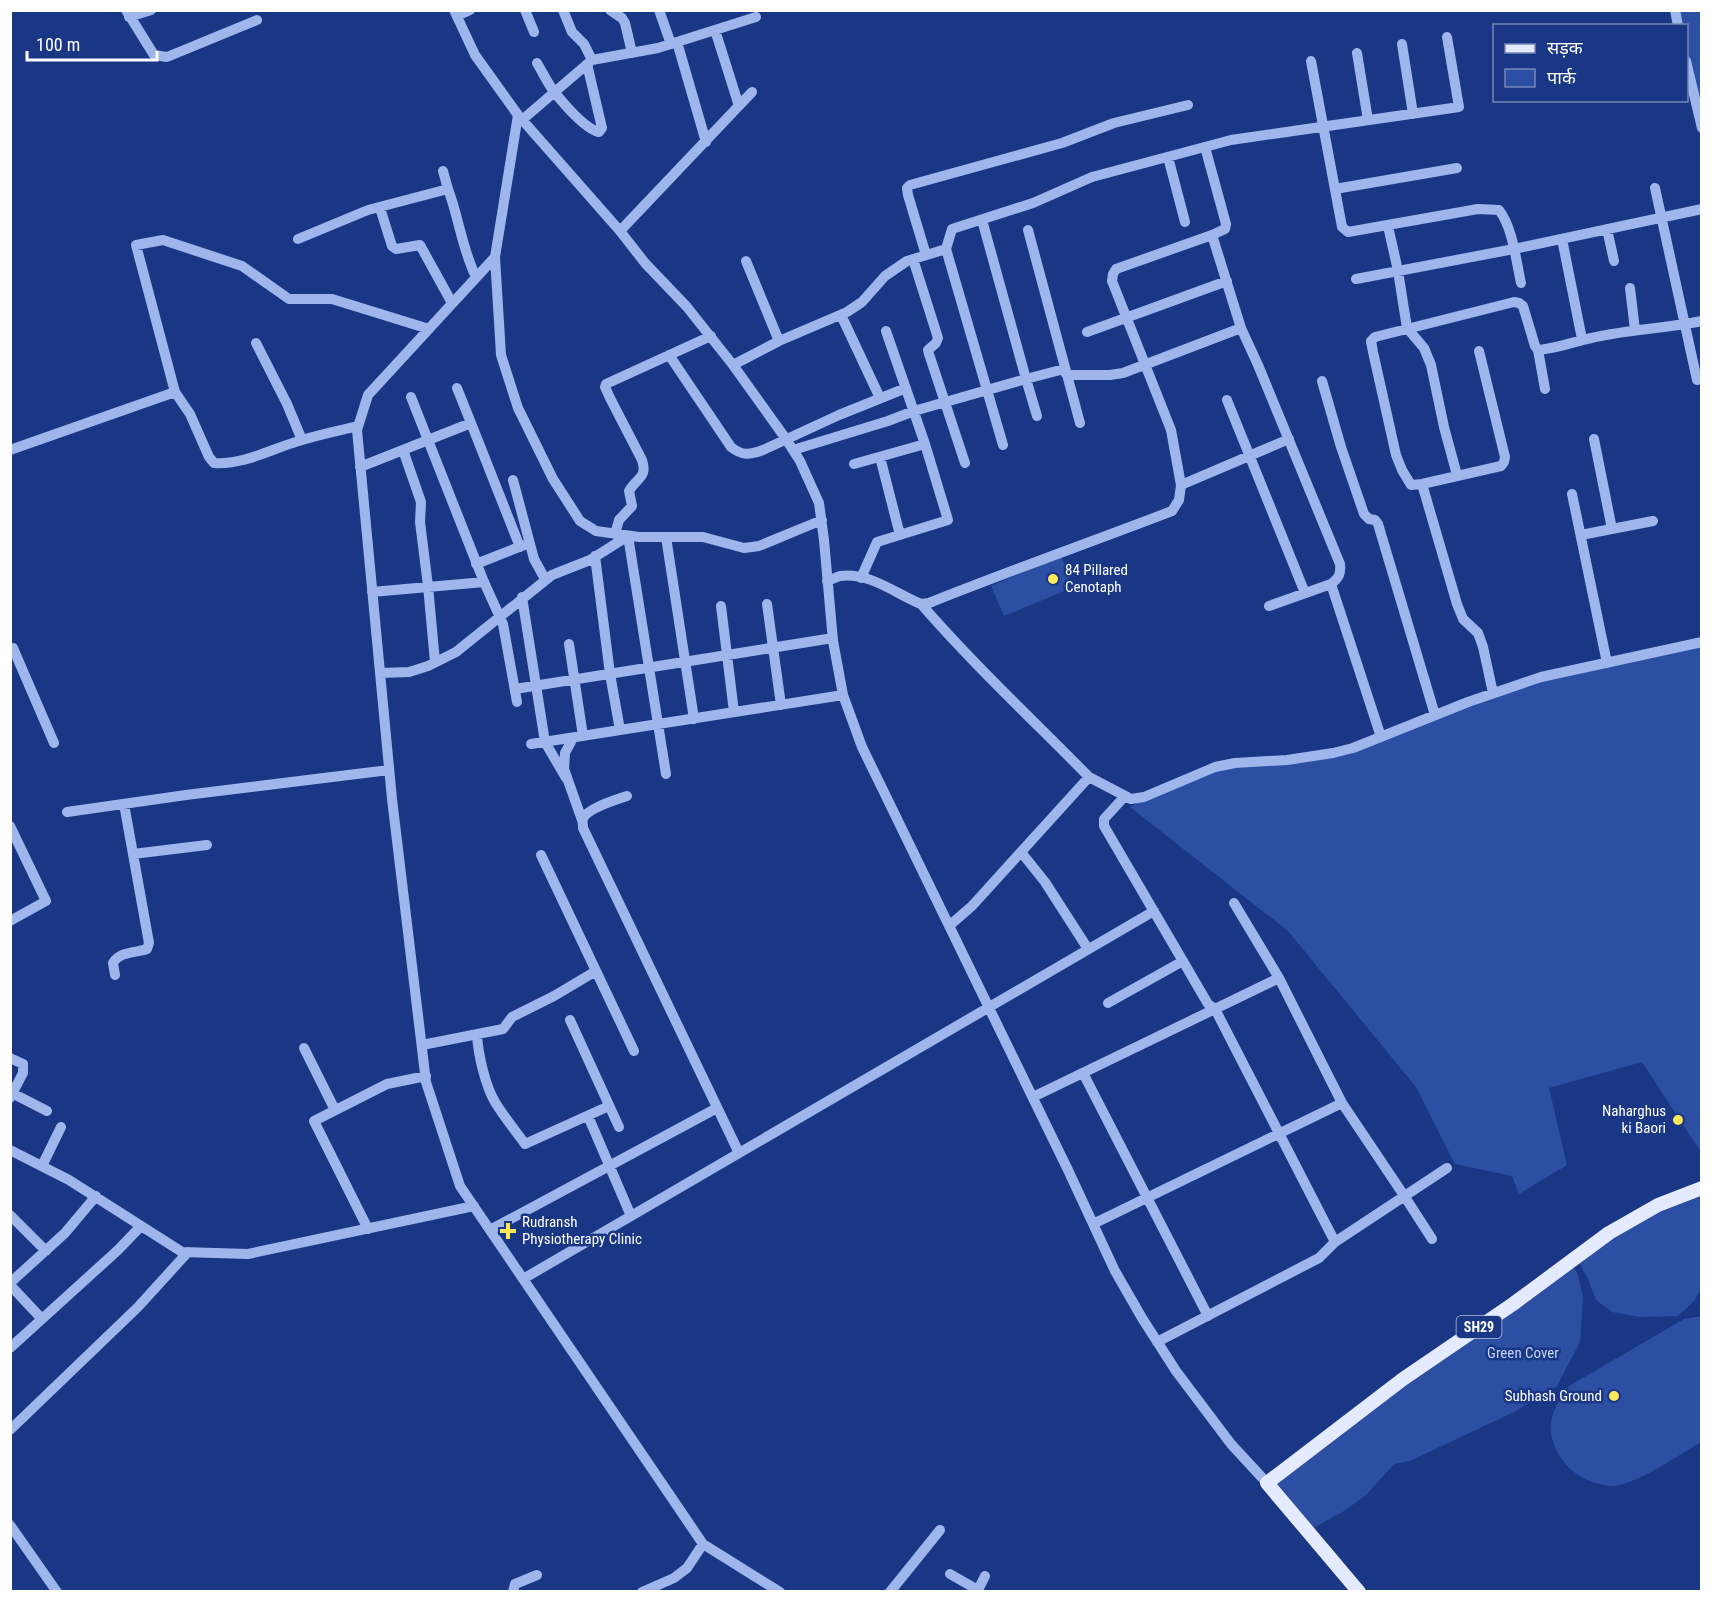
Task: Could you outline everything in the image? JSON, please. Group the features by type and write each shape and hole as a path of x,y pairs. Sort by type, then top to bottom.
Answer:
{"main road":[{"name":"SH29","path":"1267,1483 1403,1379 1513,1304 1609,1233 1658,1204 1701,1188"},
{"path":"1267,1483 1359,1592"}],"street":[{"path":"151,10 127,14 154,55 167,57 257,20"},
{"path":"470,10 455,13 475,55 520,118 711,336 793,450 819,503 832,638 843,695 862,747 1033,1097 1115,1271 1176,1371 1231,1444 1267,1483"},
{"path":"525,10 534,32"},
{"path":"537,63 554,92 584,123 599,132 602,129 584,44 572,32 563,10"},
{"path":"610,10 622,18 625,23 632,53"},
{"path":"659,10 674,43 706,142"},
{"path":"756,17 658,48 589,62 520,118 495,257 501,355 518,408 553,479 580,521 596,531 628,536 703,537 744,548 759,546 822,520"},
{"path":"715,30 739,106"},
{"path":"1003,445 946,249 952,230 1033,203 1092,177 1231,140 1458,107 1447,37"},
{"path":"1402,44 1413,114"},
{"path":"1357,53 1368,120"},
{"path":"1311,61 1342,227 1348,232 1478,209 1499,210 1504,216 1514,249 1521,283"},
{"path":"1688,70 1701,128"},
{"path":"620,231 752,92"},
{"path":"926,255 908,195 907,188 910,185 1062,143 1114,123 1188,105"},
{"path":"921,604 929,603 1172,511 1179,500 1181,485 1171,430 1113,281 1113,274 1116,269 1226,229 1205,147"},
{"path":"1168,157 1185,222"},
{"path":"1335,189 1457,168"},
{"path":"443,171 456,211 461,237 476,277"},
{"path":"1655,188 1697,380"},
{"path":"298,238 368,210 448,189"},
{"path":"380,208 392,246 396,249 420,244 452,303"},
{"path":"1356,279 1514,249 1701,209"},
{"path":"982,220 1037,416"},
{"path":"1388,226 1407,328 1424,348 1431,365 1457,475"},
{"path":"1607,229 1614,261"},
{"path":"1028,230 1080,423"},
{"path":"1212,235 1241,328 1340,564 1341,572 1331,584 1269,606"},
{"path":"1562,239 1582,339"},
{"path":"358,426 302,440 236,462 214,463 209,457 190,414 175,392 136,245 163,240 242,266 289,299 332,299 429,329"},
{"path":"732,365 779,341 847,312 861,302 885,276 907,261 946,249"},
{"path":"495,257 368,395 357,430 390,770 426,1076 460,1186 703,1544 780,1592"},
{"path":"913,260 938,338 928,350 965,464"},
{"path":"746,261 779,341"},
{"path":"1087,333 1227,281"},
{"path":"1630,288 1635,330"},
{"path":"1479,351 1505,457 1504,462 1500,466 1411,485 1396,455 1371,341 1375,337 1514,302 1519,303 1523,306 1538,350 1545,389"},
{"path":"841,315 880,398"},
{"path":"1538,350 1582,339 1701,321"},
{"path":"793,450 914,411 1026,379 1065,371 1071,375 1123,373 1241,328"},
{"path":"861,578 877,542 948,520 925,444 886,331"},
{"path":"615,534 619,520 632,506 629,491 641,479 644,470 642,460 605,387 606,384 711,336"},
{"path":"255,343 287,404 302,440"},
{"path":"669,355 731,447 737,452 752,454 906,388"},
{"path":"1322,381 1364,514 1378,524 1435,715"},
{"path":"457,388 525,545 545,579"},
{"path":"10,450 175,392"},
{"path":"411,397 476,564 500,615 517,702"},
{"path":"1227,400 1305,593"},
{"path":"360,466 471,423"},
{"path":"1594,439 1612,529"},
{"path":"1181,485 1289,440"},
{"path":"854,464 925,444"},
{"path":"403,450 421,502 420,522 435,662"},
{"path":"880,457 900,535"},
{"path":"513,480 525,545"},
{"path":"1422,484 1457,604 1463,619 1478,633 1484,647 1493,693"},
{"path":"1572,494 1607,663"},
{"path":"1581,535 1653,521"},
{"path":"380,673 409,672 456,652 545,579 590,560 628,536"},
{"path":"628,536 666,774"},
{"path":"666,537 694,719"},
{"path":"476,564 525,545"},
{"path":"594,556 620,730"},
{"path":"827,581 841,576 875,581 921,604 975,663 1089,777 1131,799 1144,797 1215,767 1234,763 1287,760 1353,748 1493,693 1541,677 1701,642"},
{"path":"372,592 484,582"},
{"path":"1331,584 1381,737"},
{"path":"522,597 545,742 566,778"},
{"path":"767,604 781,705"},
{"path":"721,606 734,712"},
{"path":"514,689 832,638"},
{"path":"568,644 574,680 578,737 565,753 566,778 583,828 739,1153"},
{"path":"11,646 54,743"},
{"path":"531,744 843,695"},
{"path":"67,812 390,770"},
{"path":"949,926 972,906 1089,777"},
{"path":"582,820 585,815 597,807 627,796"},
{"path":"1125,796 1104,819 1104,826 1208,1004 1215,1009 1335,1242"},
{"path":"115,975 113,963 116,958 147,949 149,943 124,804"},
{"path":"10,826 46,902 10,921"},
{"path":"133,854 207,845"},
{"path":"1021,852 1045,882 1088,949"},
{"path":"541,855 634,1051"},
{"path":"1234,903 1279,978 1342,1103 1432,1239"},
{"path":"523,1280 1154,911"},
{"path":"1108,1003 1183,961"},
{"path":"422,1045 503,1029 512,1017 596,971"},
{"path":"1033,1097 1279,978"},
{"path":"570,1020 619,1127"},
{"path":"477,1034 477,1043 488,1085 495,1101 525,1144 609,1106"},
{"path":"304,1048 335,1110"},
{"path":"10,1058 22,1064 24,1069 11,1094 47,1111"},
{"path":"1083,1073 1209,1316"},
{"path":"368,1229 314,1121 387,1084 426,1076"},
{"path":"1094,1224 1342,1103"},
{"path":"490,1230 717,1107"},
{"path":"588,1116 631,1216"},
{"path":"42,1166 61,1127"},
{"path":"10,1150 69,1180 182,1252 248,1254 474,1206"},
{"path":"1157,1342 1319,1258 1335,1242 1448,1168"},
{"path":"42,1319 10,1284 65,1233 96,1197"},
{"path":"10,1215 45,1251"},
{"path":"10,1348 118,1250 141,1226"},
{"path":"10,1430 138,1307 188,1252"},
{"path":"10,1525 57,1592"},
{"path":"890,1592 940,1530"},
{"path":"642,1592 674,1578 687,1568 703,1544"},
{"path":"950,1574 977,1591 985,1576"},
{"path":"513,1592 515,1584 537,1575"}],"green space":[{"path":"1675,11 1701,11 1701,127 1688,66 1688,24 1679,24"},
{"path":"1061,556 1074,587 1004,616 991,586"},
{"path":"1701,645 1701,1152 1642,1062 1549,1088 1567,1165 1519,1194 1512,1176 1455,1164 1416,1087 1288,931 1130,807 1176,782 1226,764 1298,762 1483,697 1565,672"},
{"path":"1701,1188 1701,1289 1694,1301 1678,1316 1640,1317 1612,1312 1596,1300 1576,1258"},
{"name":"Green Cover","path":"1571,1262 1578,1275 1583,1298 1580,1342 1557,1386 1514,1412 1410,1461 1394,1464 1366,1495 1344,1511 1308,1531 1267,1483"},
{"path":"1702,1316 1701,1442 1647,1474 1615,1486 1593,1482 1568,1467 1553,1441 1551,1422 1560,1398 1569,1386 1684,1319"}],"place":[{"name":"84 Pillared Cenotaph","path":"1053,579"},
{"name":"Naharghus ki Baori","path":"1678,1120"},
{"name":"Rudransh Physiotherapy Clinic","path":"508,1231"},
{"name":"Subhash Ground","path":"1614,1396"}]}
